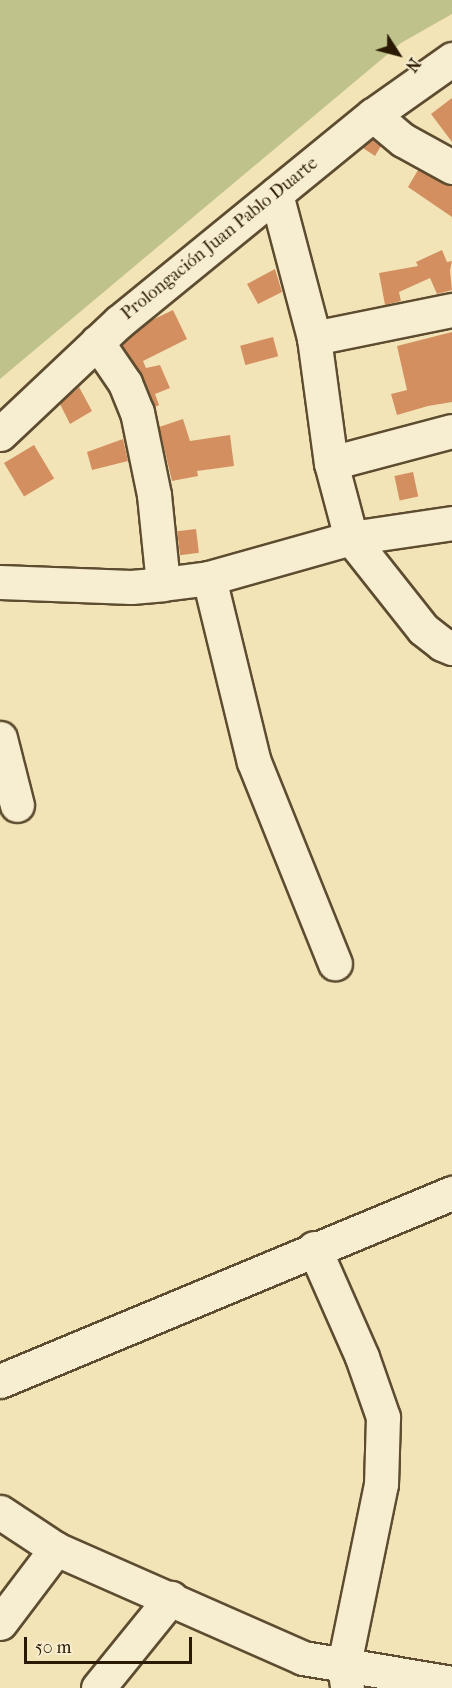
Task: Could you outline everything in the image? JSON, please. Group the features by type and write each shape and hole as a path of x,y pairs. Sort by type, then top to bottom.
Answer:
{"street":[{"name":"Prolongación Juan Pablo Duarte","path":"0,434 97,342 373,115 452,59"},
{"path":"373,115 403,140 452,167"},
{"path":"276,194 314,338 332,463 351,538 423,629 442,644 452,648"},
{"path":"314,338 452,310"},
{"path":"97,342 124,383 137,412 154,495 163,584"},
{"path":"332,463 452,431"},
{"path":"0,582 131,587 209,578 351,538 452,523"},
{"path":"209,578 254,762 335,963"},
{"path":"0,738 17,805"},
{"path":"0,1381 124,1332 314,1248 452,1193"},
{"path":"314,1248 362,1358 383,1417 381,1485 345,1676"},
{"path":"0,1512 56,1549 345,1676 452,1683"},
{"path":"0,1623 56,1549"},
{"path":"98,1688 171,1598"}],"green space":[{"path":"0,0 452,0 452,14 401,43 0,379"}],"building":[{"path":"452,98 452,142 431,114"},
{"path":"373,139 381,146 375,156 363,148"},
{"path":"418,170 452,186 452,217 408,187"},
{"path":"442,250 447,262 452,261 450,270 452,290 437,294 430,278 399,292 401,301 385,305 379,273 418,266 416,262"},
{"path":"275,269 282,292 258,304 247,284"},
{"path":"173,310 187,339 143,361 146,368 160,365 170,388 155,394 159,405 155,407 142,376 122,345 150,321"},
{"path":"452,332 452,402 397,415 391,394 407,390 397,346"},
{"path":"273,337 278,356 245,365 240,346"},
{"path":"79,387 92,411 70,424 60,404"},
{"path":"183,419 190,441 230,435 234,466 197,471 198,476 172,481 159,427"},
{"path":"123,439 128,461 92,470 87,452"},
{"path":"34,445 54,478 24,496 4,463"},
{"path":"413,472 418,496 400,500 394,476"},
{"path":"196,529 199,553 180,555 177,531"}]}
